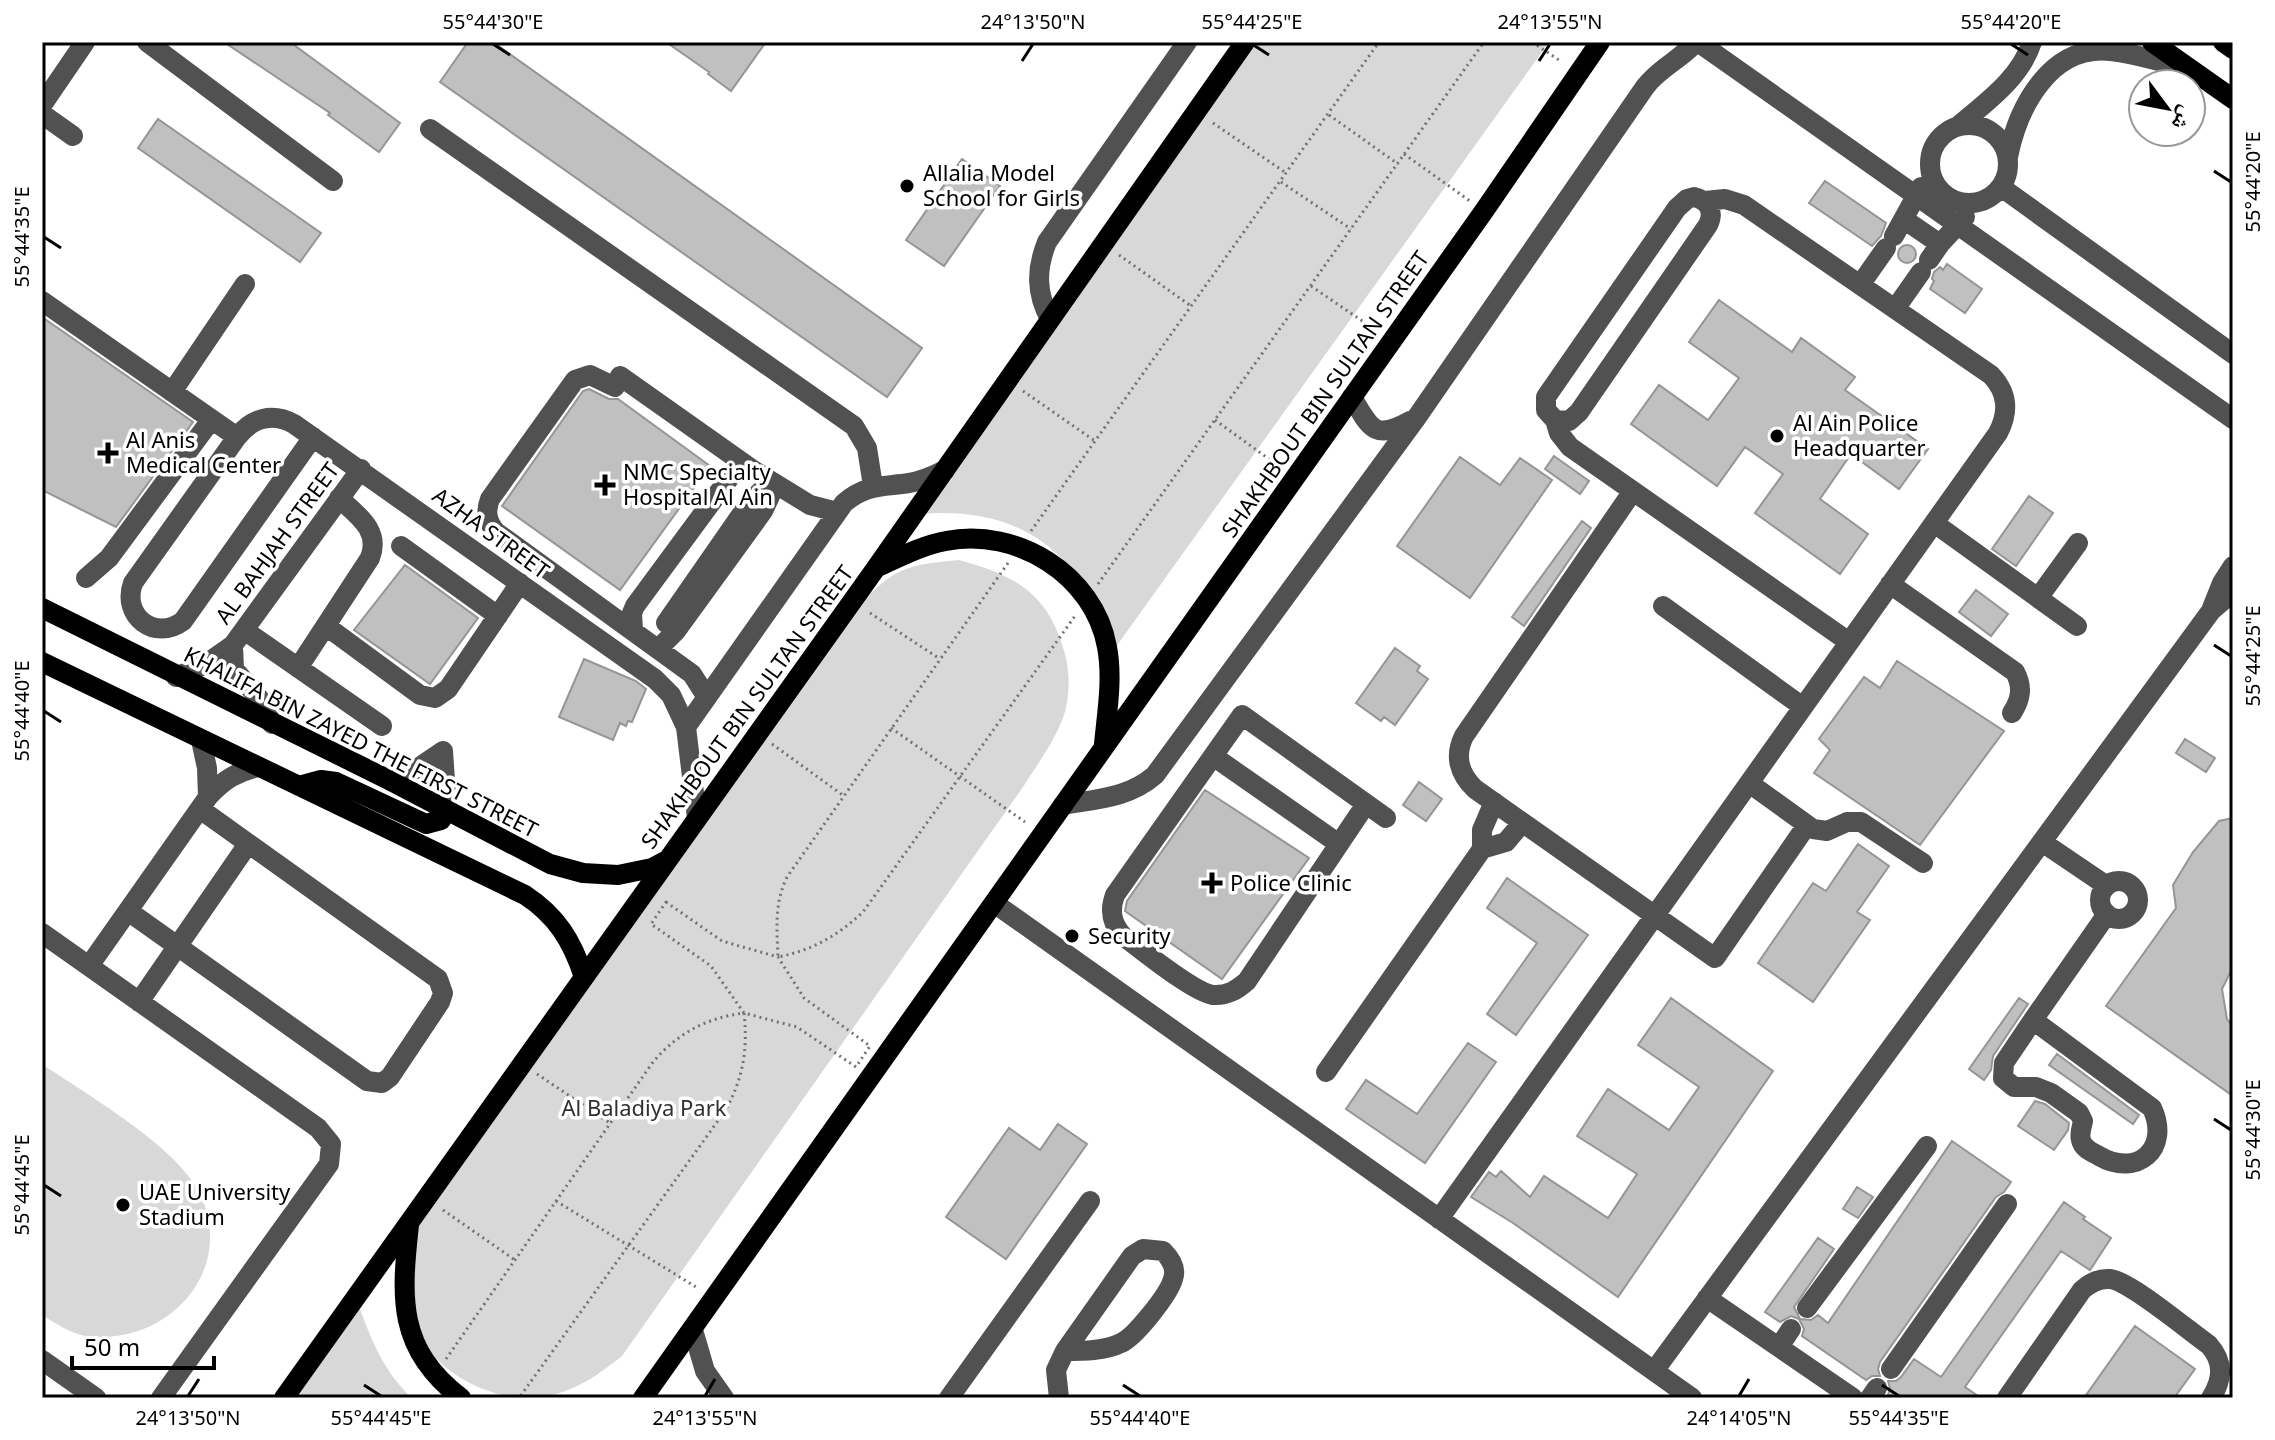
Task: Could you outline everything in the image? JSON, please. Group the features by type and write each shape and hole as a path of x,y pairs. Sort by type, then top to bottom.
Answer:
{"main road":[{"name":"SHAKHBOUT BIN SULTAN STREET","path":"284,1398 876,568 1245,42"},
{"name":"SHAKHBOUT BIN SULTAN STREET","path":"643,1398 1580,75 1600,42"},
{"path":"1580,75 1610,42"},
{"path":"2152,42 2189,68"},
{"path":"2223,42 2233,49"},
{"path":"2207,81 2233,99"},
{"path":"876,568 923,547 971,538 996,540 1020,547 1058,568 1087,599 1107,644 1110,668 1104,748"},
{"name":"KHALIFA BIN ZAYED THE FIRST STREET","path":"42,608 391,781 550,864 575,871 618,875 652,868 667,860"},
{"path":"42,662 537,903 567,935 584,977"},
{"path":"299,786 321,780 336,782 426,824 441,820 447,810"},
{"path":"410,1221 402,1283 404,1303 415,1341 436,1374 461,1398"}],"street":[{"path":"42,105 50,76 85,42"},
{"path":"147,42 333,181"},
{"path":"1050,319 1041,298 1038,275 1047,242 1187,42"},
{"path":"1063,805 1124,794 1146,784 1163,766 1417,417 1651,78 1697,42 2233,419"},
{"path":"1860,285 1917,196 1938,139 1957,127 2011,78 2032,42"},
{"path":"1895,309 1958,225 1993,194 2008,168 2016,124 2031,95 2050,72 2084,52 2109,50 2184,68"},
{"path":"42,114 73,136"},
{"path":"1957,127 1979,126 1989,130 2004,147 2008,157"},
{"path":"430,129 854,426 867,448 873,486"},
{"path":"1929,160 1930,172 1941,192 1962,203 1993,194 2233,354"},
{"path":"1439,1219 1998,433 2005,416 2005,396 1991,375 1744,205 1725,199 1705,201 1694,197 1677,208 1546,397 1544,404 1555,420 1562,422 1574,418 1708,225 1711,213 1705,201"},
{"path":"1895,234 1930,259"},
{"path":"172,392 245,284"},
{"path":"42,301 237,437 133,583 131,607 146,625 161,629 183,621 313,437"},
{"path":"1564,370 1594,390"},
{"path":"706,696 692,674 496,532 487,513 494,493 575,380 590,375 618,381 810,505 837,512"},
{"path":"1352,397 1369,427 1374,452 1373,477"},
{"name":"AZHA STREET","path":"237,437 255,421 271,417 287,420 361,469 655,679 671,695 686,727 697,818"},
{"path":"1369,427 1389,432 1417,417"},
{"path":"86,578 109,558 211,420"},
{"path":"1555,420 1559,433 1570,447 1849,642"},
{"name":"AL BAHJAH STREET","path":"176,677 206,664 238,637 361,469"},
{"path":"633,631 632,613 635,606 729,478 740,469 753,470"},
{"path":"686,727 837,512 853,495 873,486 910,483 945,470"},
{"path":"658,649 676,631 763,511 770,496 771,481"},
{"path":"1633,491 1459,745 1463,774 1475,789 1715,958 1807,825"},
{"path":"298,668 370,558 373,547 367,524 339,498"},
{"path":"1934,523 2077,626"},
{"path":"2038,598 2078,543"},
{"path":"401,546 498,616"},
{"path":"2211,611 2222,583 2233,566"},
{"path":"326,626 420,695 435,698 448,689 520,583"},
{"path":"1890,584 2015,672 2021,688 2012,713"},
{"path":"1654,1371 2211,611 2233,592"},
{"path":"1663,606 1803,707"},
{"path":"238,637 298,668 382,726"},
{"name":"AL BAHJAH STREET","path":"238,637 234,669 262,702 272,724"},
{"path":"1214,696 1386,818"},
{"path":"1242,715 1115,895 1111,910 1114,925 1123,936 1198,989 1206,993 1233,992 1247,981 1366,804"},
{"path":"201,740 207,768 204,803"},
{"path":"391,781 443,751 447,810"},
{"path":"1213,756 1339,844"},
{"path":"89,966 204,803 236,774 259,767"},
{"path":"1749,783 1807,825 1827,831 1847,822 1861,822 1923,863"},
{"path":"1326,1072 1482,849 1482,830 1494,802"},
{"path":"128,911 367,1081 382,1083 390,1077 440,1002 443,993 440,984 434,976 248,844 204,803"},
{"path":"1482,849 1506,842 1522,823"},
{"path":"2042,842 2107,886"},
{"path":"139,1002 248,844"},
{"path":"2119,881 2136,890 2136,909 2126,918 2119,919 2107,914 2100,897 2107,886 2119,881"},
{"path":"994,903 1692,1398"},
{"path":"2033,1020 2152,1108 2158,1134 2156,1143 2145,1157 2129,1165 2112,1163 2082,1143 2083,1121 2079,1113 2043,1089 2014,1087 2006,1082 2002,1073 2004,1063 2033,1020 2107,914"},
{"path":"42,933 323,1132 332,1151 329,1164 161,1398"},
{"path":"1807,1308 1927,1146"},
{"path":"949,1398 1090,1201"},
{"path":"1891,1369 2007,1204"},
{"path":"1059,1398 1056,1370 1065,1351 1132,1256 1150,1248 1163,1251 1169,1257 1173,1264 1173,1280 1133,1335 1115,1346 1065,1351"},
{"path":"2007,1398 2082,1290 2094,1282 2108,1279 2126,1285 2209,1345 2215,1352 2221,1371 2218,1388 2211,1398"},
{"path":"1707,1298 1853,1398"},
{"path":"1779,1347 1791,1329"},
{"path":"693,1330 705,1371 724,1398"},
{"path":"42,1360 96,1398"}],"path":[{"path":"436,1374 653,1062 679,1036 708,1020 744,1013 797,1027 856,1067 870,1046 804,998 778,957 776,915 781,889 891,728 1379,42"},
{"path":"519,1398 732,1098 746,1051 744,1013 711,966 651,924 666,902 722,941 778,957 821,945 863,912 1484,42"},
{"path":"1532,42 1580,75"},
{"path":"1196,111 1286,173"},
{"path":"1328,114 1398,164"},
{"path":"1404,154 1484,211"},
{"path":"1280,182 1351,229"},
{"path":"1103,244 1191,306"},
{"path":"1311,286 1391,341"},
{"path":"1008,380 1095,441"},
{"path":"1215,420 1295,477"},
{"path":"852,601 940,659"},
{"path":"891,728 1042,834"},
{"path":"757,734 844,796"},
{"path":"522,1064 610,1123"},
{"path":"426,1198 515,1260"},
{"path":"556,1201 715,1299"}],"green space":[{"path":"1252,42 1549,42 1113,651 1072,572 1052,549 1036,537 981,516 921,514"},
{"name":"Al Baladiya Park","path":"959,560 996,572 1026,589 1049,614 1057,631 1067,666 1068,697 1061,722 1046,751 622,1356 584,1382 552,1395 506,1396 471,1384 441,1363 419,1336 415,1326 405,1280 416,1222 853,611 878,586 899,572 924,564"},
{"name":"UAE University Stadium","path":"42,1064 152,1140 189,1176 200,1194 209,1223 209,1251 201,1276 187,1298 167,1316 142,1329 115,1336 85,1336 42,1315"},
{"path":"360,1309 380,1356 412,1398 296,1398"}],"building":[{"path":"224,42 290,42 400,123 379,152 328,115 330,113"},
{"path":"468,42 493,42 922,348 887,397 440,82"},
{"path":"666,42 766,42 731,91"},
{"path":"158,119 321,233 300,262 138,148"},
{"path":"962,159 1000,186 944,266 906,240"},
{"path":"1825,181 1886,223 1881,236 1872,246 1809,203"},
{"path":"1907,245 1916,254 1907,263 1898,254"},
{"path":"1947,264 1982,289 1965,313 1930,289 1934,272 1940,267 1943,270"},
{"name":"Al Ain Police Headquarter","path":"1719,300 1792,352 1801,338 1855,377 1845,390 1928,449 1899,489 1851,454 1820,499 1868,534 1840,574 1755,513 1783,474 1745,447 1717,486 1631,424 1659,385 1708,420 1739,378 1689,342"},
{"name":"Al Anis Medical Center","path":"42,317 193,422 116,527 42,490"},
{"name":"NMC Specialty Hospital Al Ain","path":"589,389 609,399 618,399 710,466 620,590 502,506 583,391"},
{"path":"1554,456 1589,481 1580,494 1545,469"},
{"path":"1460,457 1500,485 1520,458 1552,480 1470,598 1397,546"},
{"path":"2029,496 2053,513 2016,566 1992,549"},
{"path":"1582,521 1591,528 1524,626 1512,617"},
{"path":"405,565 478,618 430,684 354,630"},
{"path":"1976,590 2008,614 1991,636 1959,612"},
{"path":"1395,648 1420,666 1417,671 1428,679 1395,725 1384,717 1381,721 1356,703"},
{"path":"584,659 636,681 646,689 632,722 628,721 626,726 620,723 613,740 559,717"},
{"path":"1897,661 2004,731 1920,845 1814,773 1830,750 1819,739 1864,677 1880,688"},
{"path":"2185,739 2215,758 2206,772 2176,753"},
{"path":"1419,782 1442,799 1426,821 1403,805"},
{"name":"Police Clinic","path":"1205,790 1309,858 1222,979 1125,911 1127,901"},
{"path":"2233,818 2233,967 2222,989 2227,1019 2233,1027 2233,1096 2106,1006 2176,908 2173,885 2193,852 2219,821"},
{"path":"1858,844 1889,866 1857,912 1870,920 1813,1002 1758,963 1813,883 1826,891"},
{"path":"1507,878 1588,935 1516,1035 1487,1014 1537,943 1487,908"},
{"path":"1671,998 1773,1071 1618,1297 1471,1197 1489,1172 1496,1177 1501,1171 1530,1197 1544,1176 1608,1218 1637,1174 1577,1136 1608,1089 1669,1130 1699,1087 1638,1045"},
{"path":"2019,998 2028,1004 1993,1056 1991,1070 1984,1080 1969,1069"},
{"path":"1468,1043 1496,1062 1425,1163 1346,1109 1366,1080 1417,1114"},
{"path":"2057,1054 2139,1115 2133,1124 2049,1065"},
{"path":"2035,1101 2045,1104 2069,1123 2068,1130 2054,1150 2018,1126"},
{"path":"1058,1124 1087,1144 1006,1259 946,1217 1009,1128 1040,1150"},
{"path":"1952,1141 2011,1182 1996,1197 1880,1362 1880,1376 1866,1380 1802,1336 1804,1329 1799,1319 1791,1316 1780,1322 1765,1312 1818,1238 1834,1249 1794,1307 1800,1319 1811,1320 1818,1315 1828,1323"},
{"path":"1857,1187 1873,1197 1858,1218 1843,1209"},
{"path":"2064,1202 2111,1238 2090,1270 2061,1251 1965,1387 1981,1398 1892,1398 1888,1395 1888,1381 1901,1377 1914,1359 1941,1377"},
{"path":"2135,1326 2195,1369 2174,1398 2084,1398"}],"place":[{"name":"Allalia Model School for Girls","path":"907,186"},
{"name":"Al Ain Police Headquarter","path":"1777,436"},
{"name":"Al Anis Medical Center","path":"108,453"},
{"name":"NMC Specialty Hospital Al Ain","path":"605,485"},
{"name":"Police Clinic","path":"1212,883"},
{"name":"Security","path":"1072,936"},
{"name":"UAE University Stadium","path":"123,1205"}]}
